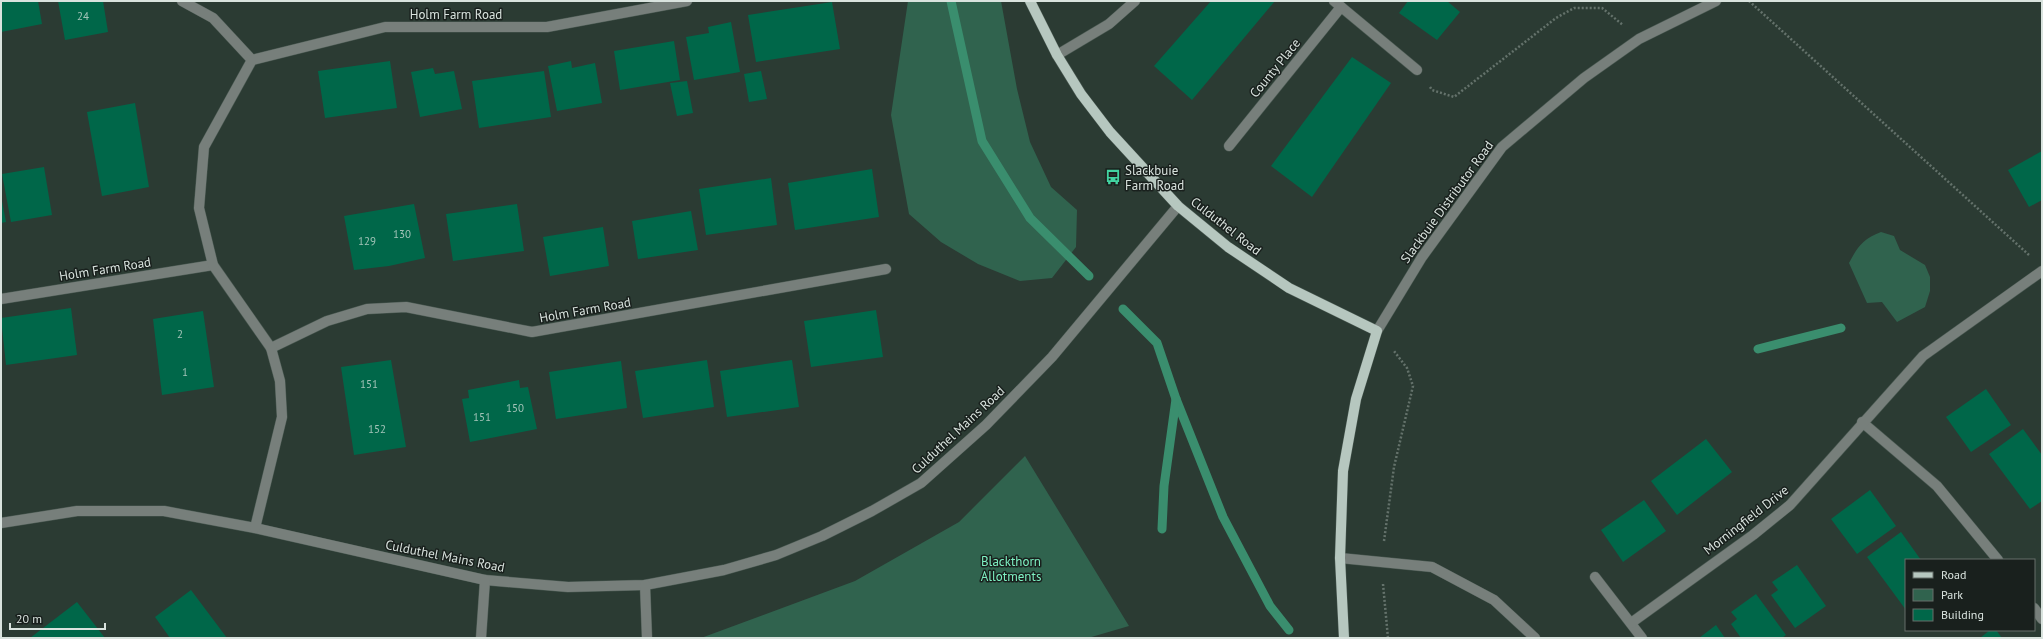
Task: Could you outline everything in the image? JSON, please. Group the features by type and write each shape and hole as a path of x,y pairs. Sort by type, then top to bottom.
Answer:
{"main road":[{"name":"Culduthel Road","path":"1030,1 1057,55 1080,94 1110,132 1178,206 1228,247 1289,288 1377,331"},
{"path":"1344,638 1340,558 1343,471 1356,399 1377,331"}],"street":[{"path":"182,1 213,18 252,60 204,147 199,208 213,264 271,348 280,381 282,417 254,528"},
{"name":"Holm Farm Road","path":"252,60 385,27 547,27 686,1"},
{"path":"1057,55 1109,24 1134,1"},
{"name":"Slackbuie Distributor Road","path":"1377,331 1422,257 1502,147 1584,78 1639,39 1716,1"},
{"name":"County Place","path":"1229,146 1337,4 1417,70"},
{"name":"Culduthel Mains Road","path":"1,523 77,511 164,511 254,528 485,580 568,587 644,585 724,570 776,555 822,536 872,511 921,483 986,425 1052,357 1178,206"},
{"name":"Holm Farm Road","path":"1,299 213,264"},
{"name":"Holm Farm Road","path":"271,348 327,321 367,309 406,307 532,332 886,269"},
{"name":"Morningfield Drive","path":"1631,622 1753,535 1790,505 1862,422 1923,356 2042,271"},
{"path":"1862,422 1937,486 1997,559"},
{"path":"1340,558 1432,567 1494,600 1535,638"},
{"path":"1595,577 1642,638"},
{"path":"480,638 485,580"},
{"path":"644,585 647,638"},
{"path":"2035,609 2042,619"}],"path":[{"path":"1750,1 2030,256"},
{"path":"1417,70 1432,90 1454,97 1556,18 1574,8 1602,8 1639,39"},
{"path":"1377,331 1407,368 1414,386 1394,467 1380,562 1388,638"}],"green space":[{"path":"908,1 1001,1 1017,89 1030,142 1051,187 1077,210 1076,247 1052,278 1020,281 978,264 941,242 909,214 891,115"},
{"path":"1881,232 1894,236 1900,250 1925,265 1930,277 1930,291 1925,307 1897,322 1882,302 1867,303 1849,263 1855,252 1865,240"},
{"name":"Blackthorn Allotments","path":"1025,456 1129,626 1088,638 701,638 855,581 959,522"}],"building":[{"path":"1,1 38,1 42,24 1,32"},
{"path":"58,1 103,1 108,32 65,40"},
{"path":"1211,1 1275,1 1192,100 1154,66"},
{"path":"1408,1 1447,1 1460,12 1437,40 1399,13"},
{"path":"832,2 840,49 756,62 748,15"},
{"path":"731,22 740,72 694,80 686,37 709,33 708,27"},
{"path":"674,41 680,80 620,90 614,51"},
{"path":"1352,57 1391,83 1312,197 1271,166"},
{"path":"390,61 397,108 325,118 318,71"},
{"path":"571,61 572,68 595,63 602,103 557,111 548,66"},
{"path":"433,68 435,74 454,71 462,109 420,117 411,72"},
{"path":"544,71 551,117 479,128 472,81"},
{"path":"761,71 767,99 749,102 744,74"},
{"path":"687,81 693,113 677,116 670,83"},
{"path":"135,103 149,187 102,196 87,112"},
{"path":"2042,151 2042,200 2029,207 2008,170"},
{"path":"44,167 52,215 11,222 2,174"},
{"path":"872,169 879,217 795,230 788,183"},
{"path":"771,178 777,225 706,235 699,189"},
{"path":"1,196 6,222 1,223"},
{"path":"414,204 425,258 389,266 354,270 344,216"},
{"path":"517,204 524,251 453,261 446,214"},
{"path":"691,211 698,250 638,259 632,221"},
{"path":"603,227 609,266 550,276 543,237"},
{"path":"71,308 77,355 6,365 1,318"},
{"path":"876,310 883,357 811,367 804,321"},
{"path":"203,311 214,387 162,395 153,319"},
{"path":"391,360 406,447 354,455 341,367"},
{"path":"707,360 714,407 643,418 635,371"},
{"path":"792,360 799,407 727,417 720,371"},
{"path":"621,361 627,408 556,419 549,372"},
{"path":"519,380 520,388 528,387 537,429 470,442 462,399 469,398 468,390"},
{"path":"1986,389 2011,425 1971,452 1946,417"},
{"path":"2023,429 2042,455 2042,501 2030,509 1989,454"},
{"path":"1706,439 1732,472 1677,515 1651,481"},
{"path":"1870,490 1896,526 1857,554 1831,519"},
{"path":"1644,500 1666,531 1623,562 1601,530"},
{"path":"1901,532 1920,559 1905,559 1905,609 1867,557"},
{"path":"1797,565 1826,606 1795,628 1771,595 1778,590 1772,582"},
{"path":"191,590 227,638 170,638 155,617"},
{"path":"1756,594 1786,635 1782,638 1741,638 1731,624 1737,619 1731,612"},
{"path":"77,602 105,638 30,638"},
{"path":"1716,625 1725,638 1699,638"},
{"path":"1989,631 1997,631 2002,638 1980,638"}],"waterway":[{"path":"951,1 982,141 1030,218 1089,276"},
{"path":"1123,309 1157,343 1176,399 1223,517 1270,606 1289,630"},
{"path":"1758,349 1841,328"},
{"path":"1162,529 1164,486 1176,399"}],"place":[{"name":"Slackbuie Farm Road","path":"1113,177"}]}
